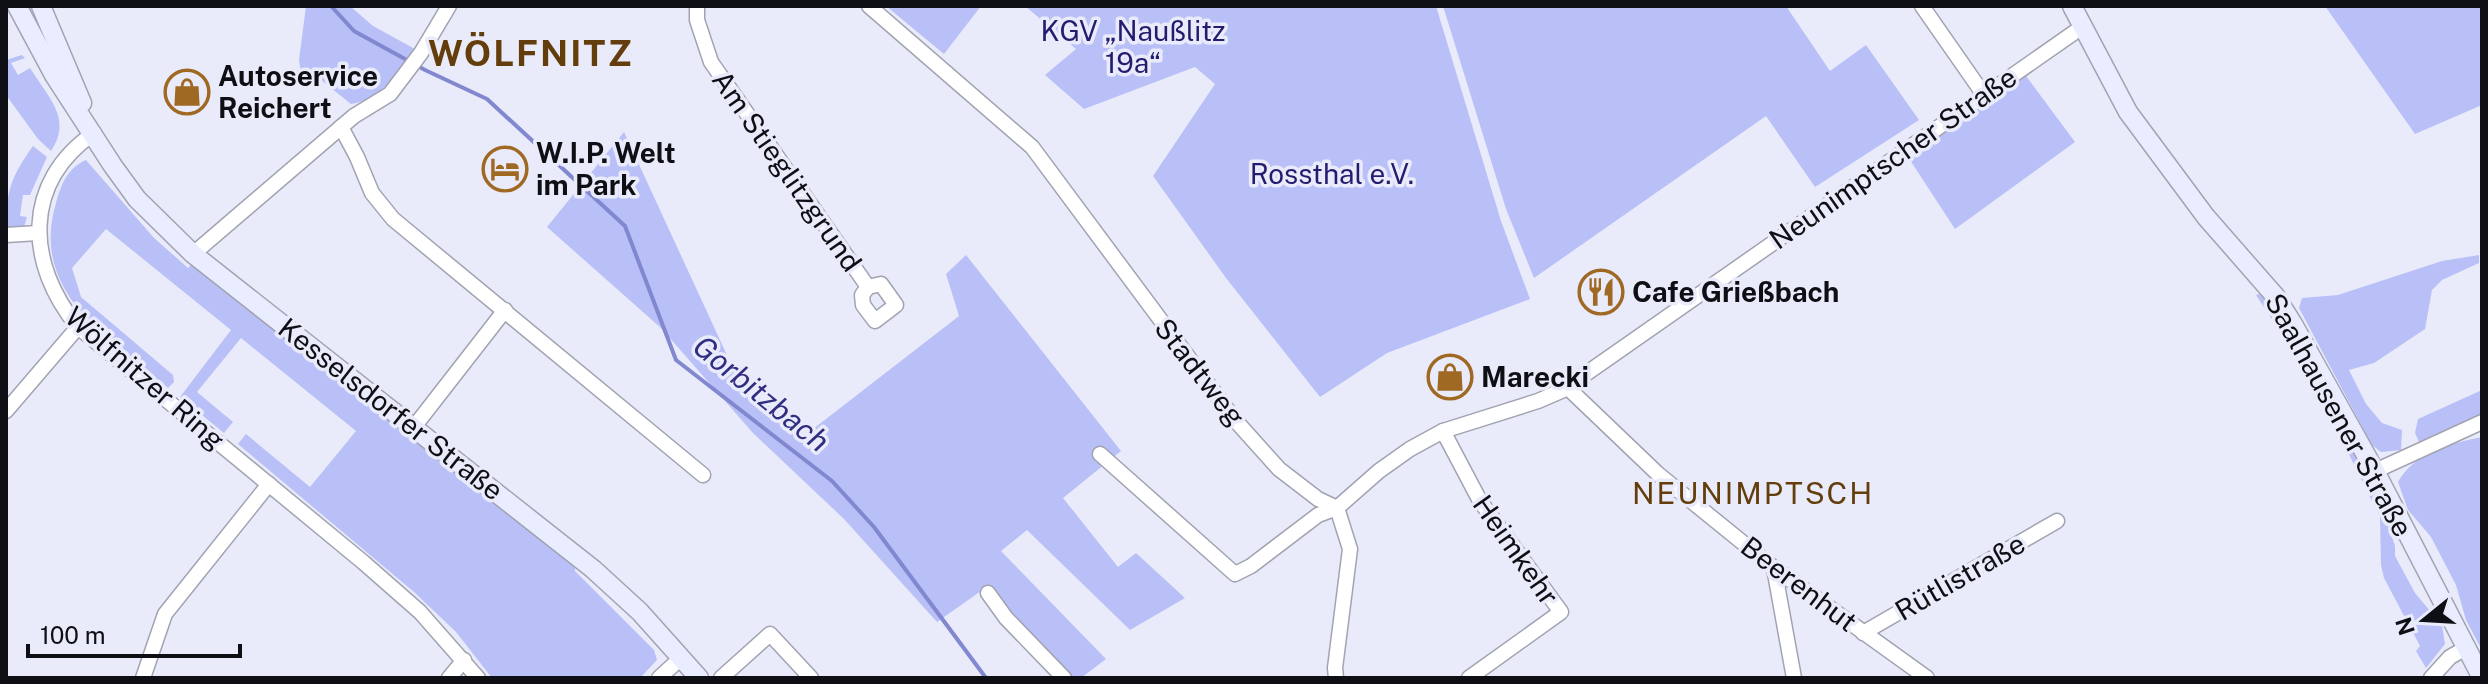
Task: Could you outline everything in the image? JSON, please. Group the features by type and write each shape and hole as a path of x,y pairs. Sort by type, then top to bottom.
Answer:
{"main road":[{"name":"Kesselsdorfer Straße","path":"17,6 54,75 137,199 193,254 593,569 640,612 699,678"},
{"name":"Kesselsdorfer Straße","path":"41,6 94,133"},
{"name":"Saalhausener Straße","path":"2072,6 2128,112 2206,217 2276,297 2375,471 2482,678"}],"street":[{"path":"193,254 341,127 390,94 421,53 449,6"},
{"name":"Am Stieglitzgrund","path":"697,6 697,20 711,62 868,287"},
{"name":"Stadtweg","path":"869,6 1032,147 1235,420 1279,469 1318,499 1337,508"},
{"path":"1922,6 1984,95"},
{"name":"Neunimptscher Straße","path":"1100,454 1235,574 1251,566 1318,515 1337,508 1410,449 1443,431 1538,401 1568,388 2082,27"},
{"path":"341,127 372,193 393,219 703,475"},
{"name":"Wölfnitzer Ring","path":"94,133 60,163 47,188 38,233 44,271 52,290 78,327 420,612 478,678"},
{"path":"6,235 38,233"},
{"path":"414,427 505,310"},
{"path":"6,411 78,327"},
{"name":"Beerenhut","path":"1568,388 1658,474 1774,568 1927,678"},
{"path":"2375,471 2482,422"},
{"name":"Heimkehr","path":"1443,431 1480,501 1561,612 1469,678"},
{"path":"143,678 165,614 269,484"},
{"path":"1336,678 1350,549 1337,508"},
{"name":"Rütlistraße","path":"1863,633 2057,521"},
{"path":"1774,568 1794,678"},
{"path":"988,593 1055,675"},
{"path":"721,678 770,634 811,678"},
{"path":"2431,678 2450,657 2466,648"},
{"path":"659,678 682,657"},
{"path":"449,678 464,660"}],"green space":[{"path":"306,6 350,6 373,26 415,49 380,91 351,104 316,76 301,73 299,60"},
{"path":"886,6 981,6 944,54"},
{"name":"Rossthal e.V.","path":"1025,6 1436,6 1501,221 1530,299 1387,353 1320,397 1226,278 1153,176 1215,84 1195,67 1084,109 1045,75 1076,49"},
{"path":"1443,6 1786,6 1830,71 1866,45 1919,120 1815,187 1766,116 1534,278 1506,209"},
{"path":"2325,6 2482,6 2482,105 2415,134"},
{"path":"22,55 25,58 11,63 18,75 30,68 56,108 60,129 51,151 38,139 6,95 6,60"},
{"path":"2026,76 2075,142 1955,229 1908,157"},
{"path":"624,132 738,379 804,436 959,316 946,274 966,255 1121,451 1063,498 1118,567 1136,553 1185,598 1130,630 1027,530 1001,551 1106,659 1081,678 1073,678 981,591 937,622 844,519 753,433 661,328 547,227"},
{"path":"33,146 47,157 30,195 23,195 20,216 27,217 24,227 6,229 11,185"},
{"path":"86,160 154,238 188,268 191,265 575,567 575,571 654,650 657,660 640,678 492,678 456,632 414,592 238,444 246,434 310,487 356,431 241,338 197,392 233,422 224,433 180,397 231,330 106,229 72,268 81,297 173,375 174,382 168,388 100,332 80,311 64,288 54,263 51,235 56,203 63,184 69,172"},
{"path":"2479,255 2479,263 2442,280 2432,290 2425,329 2374,363 2349,370 2366,404 2382,423 2402,430 2401,450 2381,452 2372,445 2299,308 2302,298 2338,295 2442,261"},
{"path":"2259,294 2271,304 2319,383 2379,498 2395,546 2395,556 2415,593 2442,625 2445,644 2426,668 2416,651 2420,646 2384,578 2380,517 2314,384 2256,295"},
{"path":"2482,390 2482,413 2419,442 2415,433 2418,419"},
{"path":"2482,437 2482,650 2466,620 2456,585 2431,537 2408,510 2398,482 2414,464 2434,451"}],"waterway":[{"name":"Gorbitzbach","path":"331,6 354,31 425,70 487,99 625,226 676,360 832,481 874,527 986,678"}],"place":[{"name":"Autoservice Reichert","path":"187,92"},
{"name":"W.I.P. Welt im Park","path":"505,169"},
{"name":"Cafe Grießbach","path":"1601,292"},
{"name":"Marecki","path":"1450,377"}],"district":[{"name":"WÖLFNITZ","path":"531,53"},
{"name":"NEUNIMPTSCH","path":"1753,494"}],"park label":[{"name":"KGV „Naußlitz 19a“","path":"1133,47"}]}
